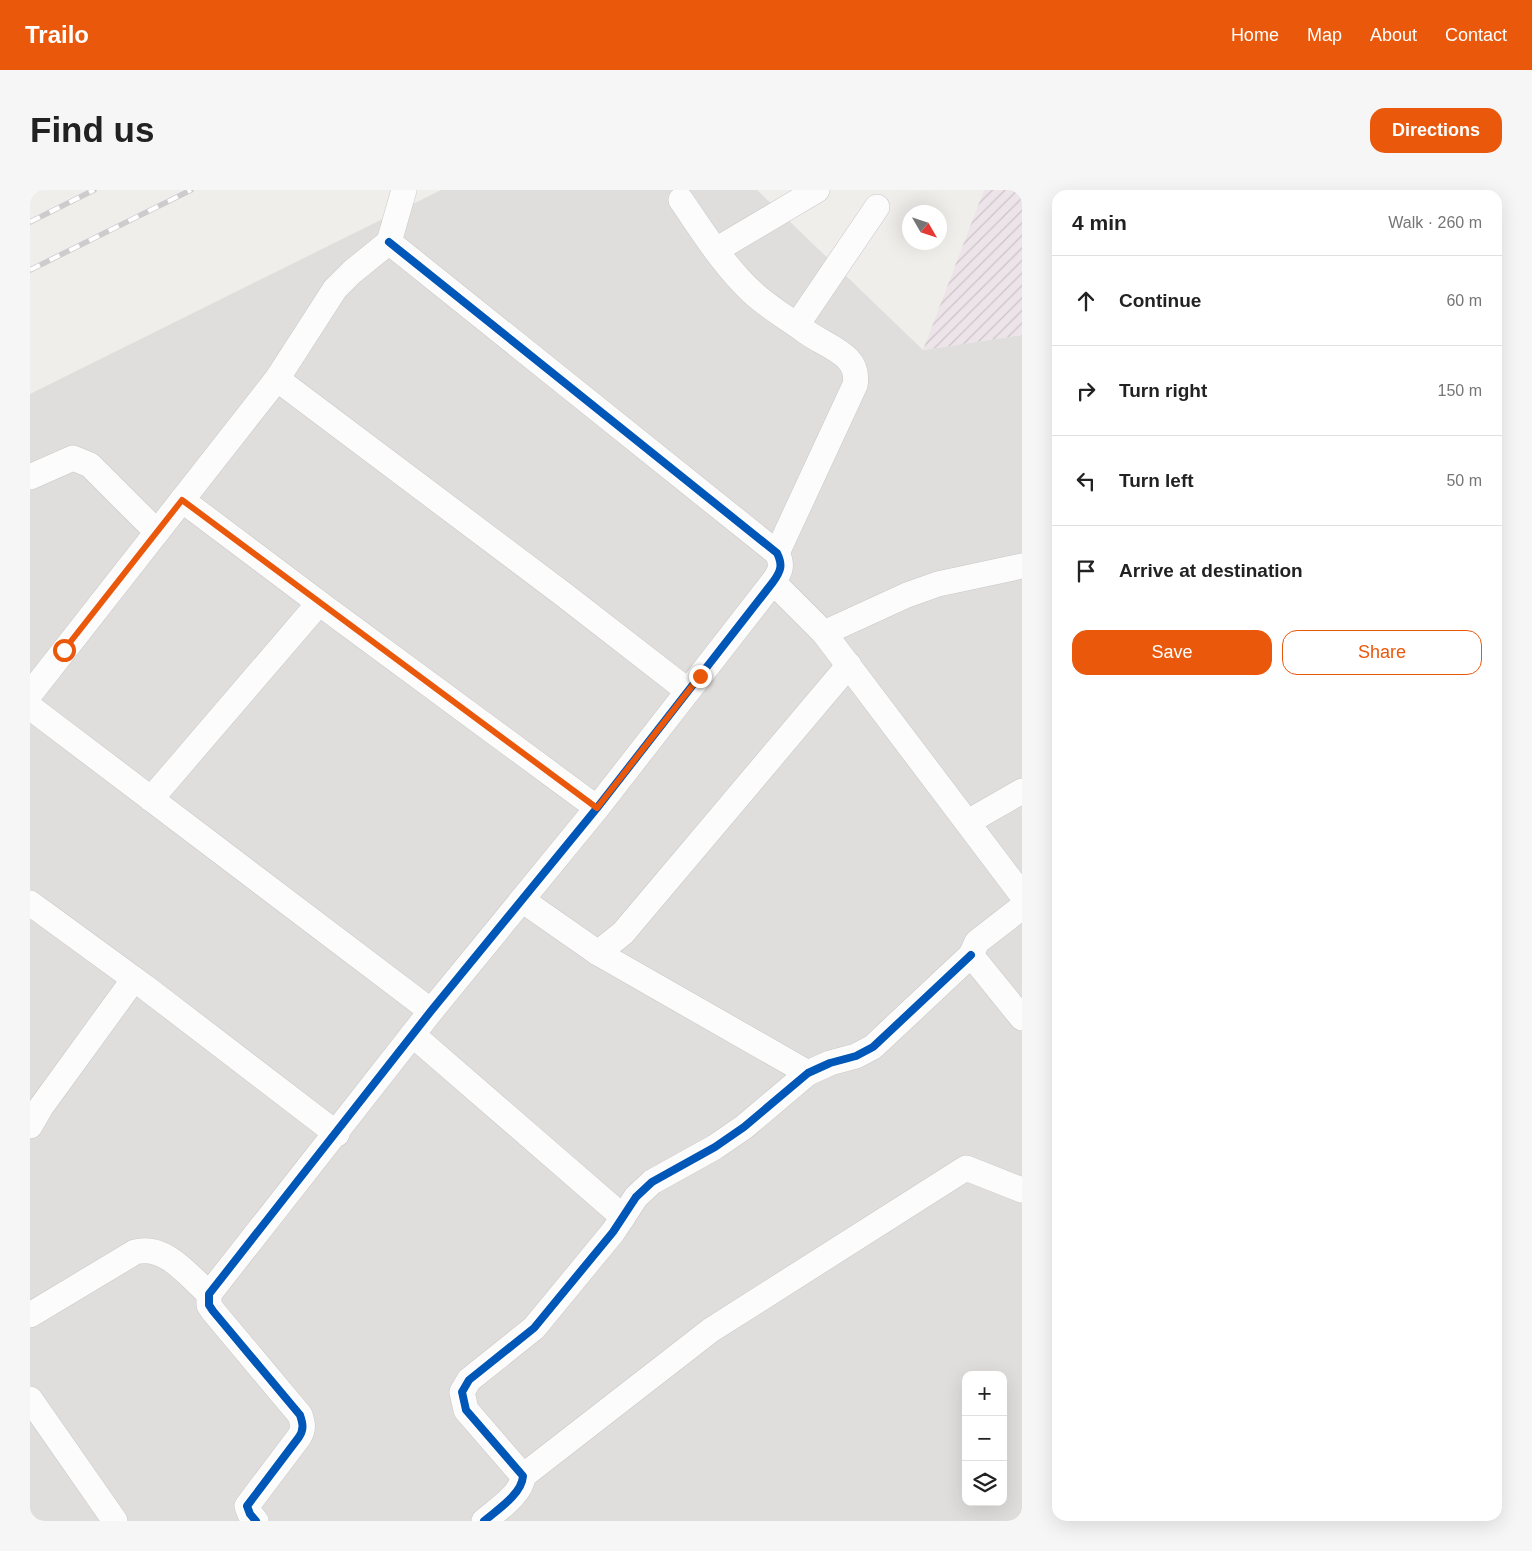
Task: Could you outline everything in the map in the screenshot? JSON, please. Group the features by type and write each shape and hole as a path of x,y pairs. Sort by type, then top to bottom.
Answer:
{"street":[{"path":"30,694 277,379 335,289 352,272 389,242 404,190"},
{"path":"716,250 816,190"},
{"path":"682,200 716,250 753,293 797,326 854,364 857,374 855,385 777,553"},
{"path":"797,326 877,206"},
{"path":"246,1516 303,1432 303,1423 300,1415 213,1311 209,1305 209,1294 337,1134 431,1011 597,808 780,574 782,564 777,553 389,242"},
{"path":"277,379 563,594 688,691"},
{"path":"30,477 73,458 90,465 157,532"},
{"path":"182,500 597,808"},
{"path":"824,633 907,595 938,584 1022,566"},
{"path":"773,582 824,633 1022,895"},
{"path":"151,800 319,603"},
{"path":"598,953 623,933 849,665"},
{"path":"30,707 431,1011"},
{"path":"968,822 1022,791"},
{"path":"522,900 598,953 808,1073"},
{"path":"30,903 134,979 337,1134"},
{"path":"484,1521 514,1494 523,1483 523,1476 466,1410 462,1392 469,1380 534,1328 614,1232 636,1197 652,1182 715,1148 744,1127 808,1073 830,1063 856,1056 873,1047 970,955 977,942 1022,907"},
{"path":"970,955 1022,1018"},
{"path":"30,1126 46,1099 134,979"},
{"path":"413,1035 623,1217"},
{"path":"523,1476 711,1330 966,1168 1022,1190"},
{"path":"30,1315 135,1252 144,1250 164,1255 209,1294"},
{"path":"30,1399 115,1521"}],"shaded area":[{"path":"441,190 757,190 923,350 1022,335 1022,1521 30,1521 30,394"},
{"path":"984,190 1022,190 1022,335 923,350"}],"railway":[{"path":"30,222 94,190"},
{"path":"30,270 191,190"}],"cycle path":[{"path":"256,1521 250,1514 247,1506 301,1434 302,1421 300,1415 213,1311 209,1305 209,1294 431,1011 597,808 773,582 780,568 777,553 389,242"},
{"path":"484,1521 514,1495 522,1483 523,1476 466,1410 462,1392 469,1380 534,1328 613,1232 636,1197 652,1182 715,1147 744,1127 808,1073 830,1063 856,1056 873,1047 971,955"}],"route":[{"path":"64,650 182,500 597,808 700,676"}]}
